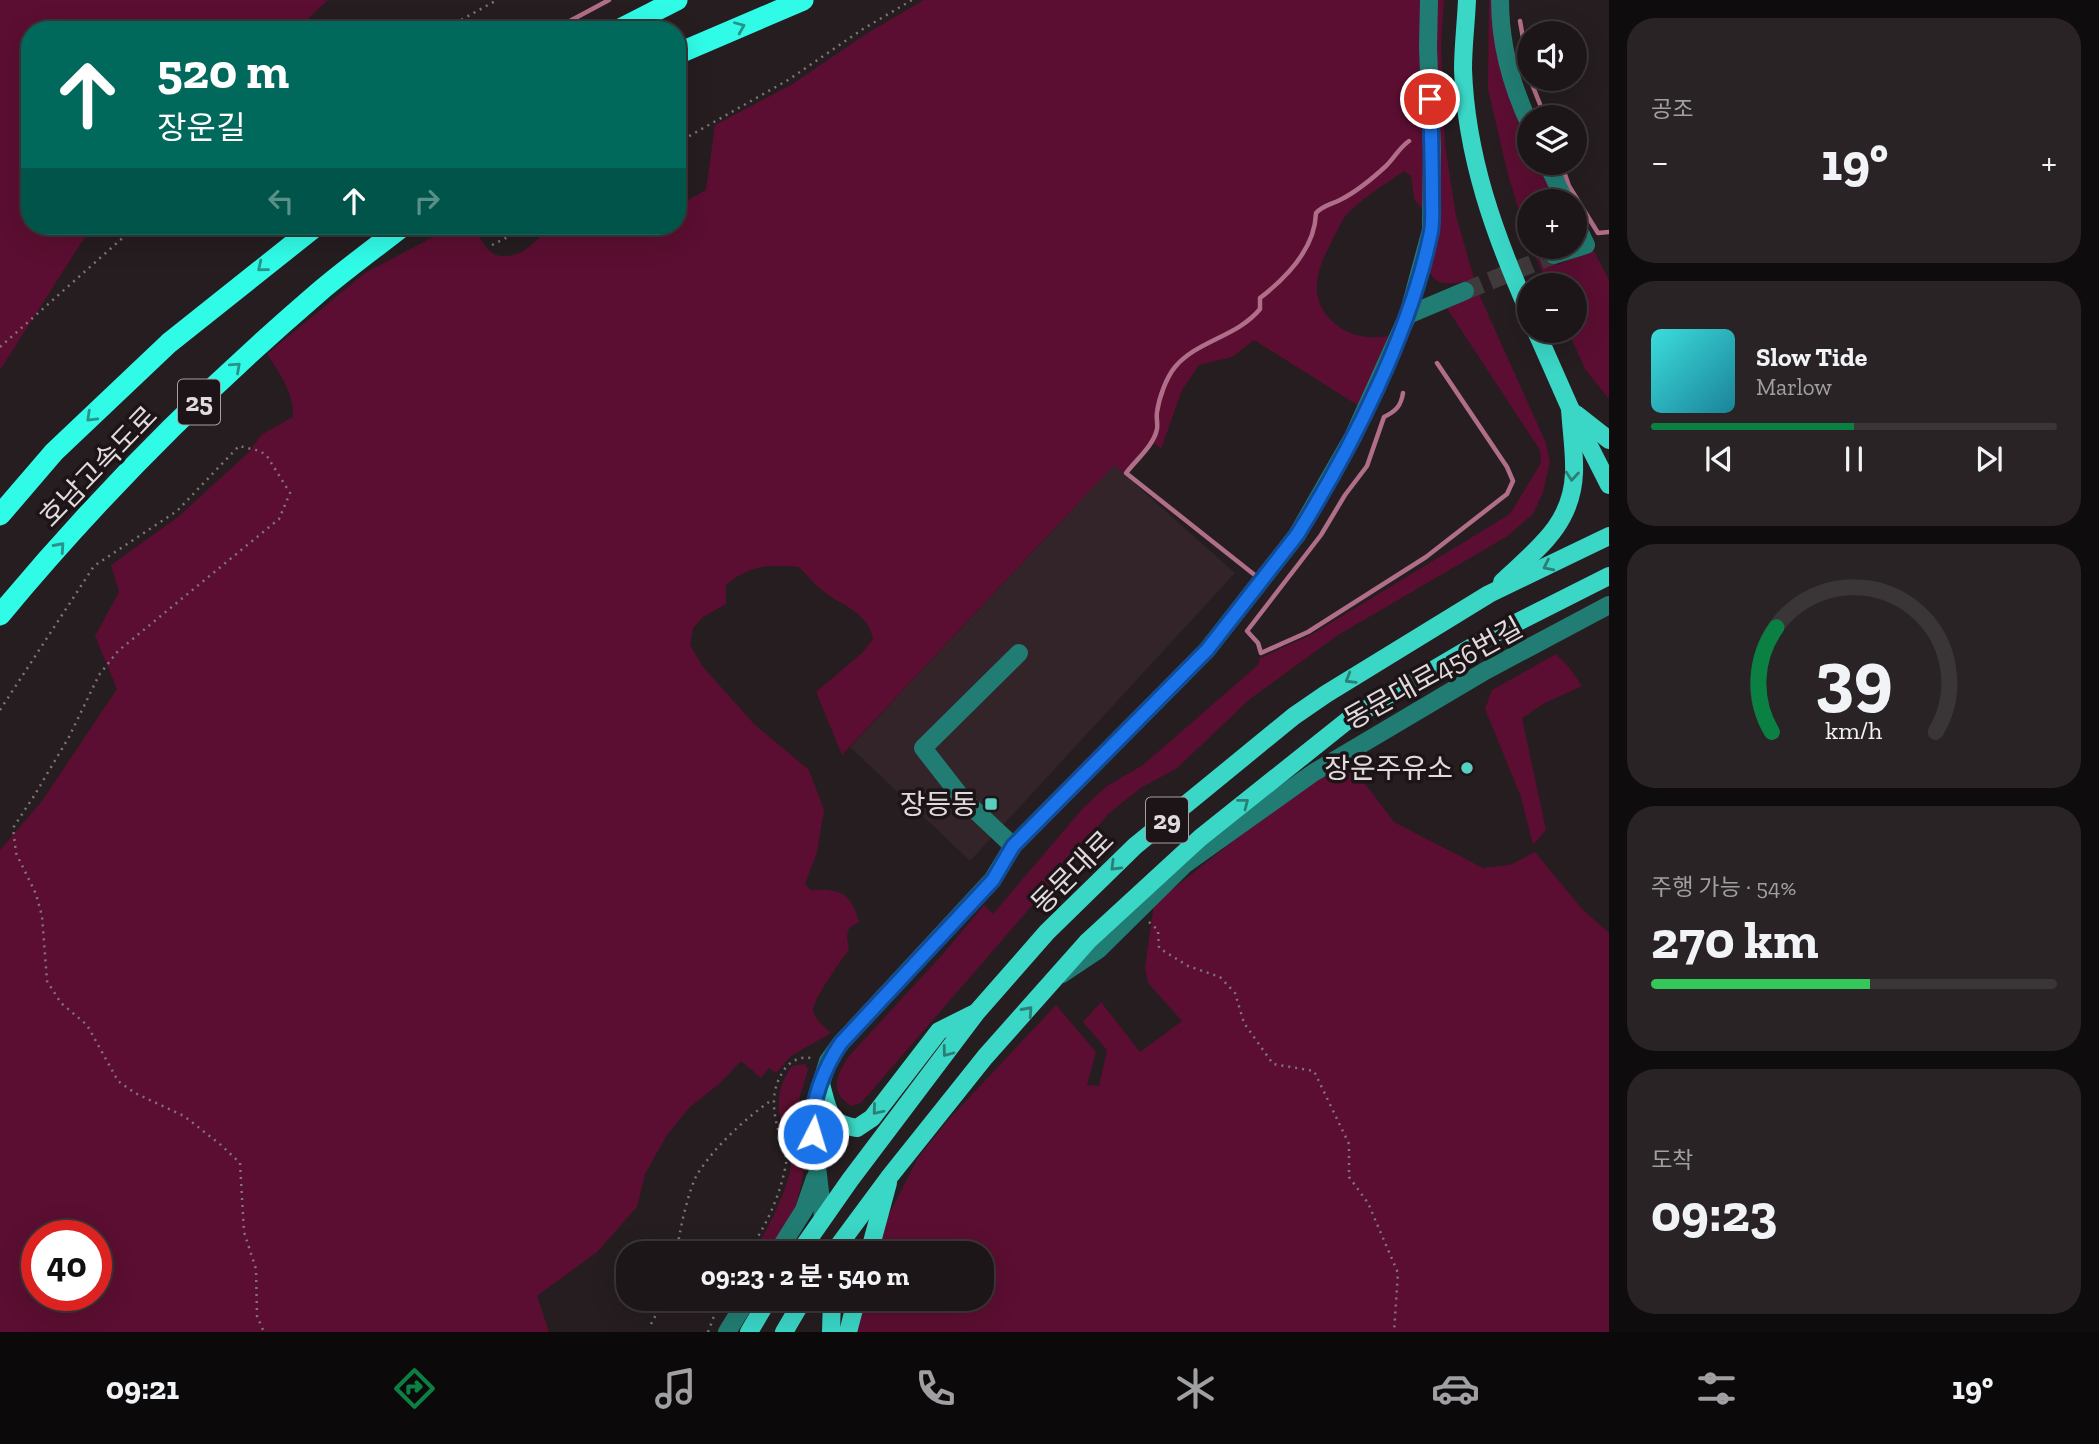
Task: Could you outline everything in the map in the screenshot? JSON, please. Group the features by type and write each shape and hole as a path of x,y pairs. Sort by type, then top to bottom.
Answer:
{"highway":[{"path":"636,21 677,0"},
{"path":"686,50 803,0"},
{"name":"호남고속도로","path":"0,515 54,453 169,343 305,235"},
{"name":"호남고속도로","path":"0,615 133,467 218,384 320,291 392,235"}],"main road":[{"path":"1467,0 1463,69 1477,171 1495,233 1517,285"},
{"path":"1541,343 1609,485"},
{"path":"1570,408 1609,440"},
{"path":"1489,594 1556,530 1567,509 1574,472 1570,408"},
{"name":"동문대로","path":"807,1241 976,1013 1047,932 1135,846 1294,716 1325,694 1489,594 1609,536"},
{"name":"29","path":"840,1241 985,1057 1088,941 1200,838 1348,720 1494,634 1609,576"},
{"path":"821,1084 829,1115 844,1126 857,1128 872,1118 939,1031 976,1013"},
{"path":"872,1241 890,1176"},
{"path":"823,1217 828,1241"},
{"path":"749,1332 761,1311"},
{"path":"783,1332 796,1311"},
{"path":"831,1332 832,1311"},
{"path":"848,1332 854,1311"}],"street":[{"path":"823,1217 811,1116 828,1061 841,1043 993,880 1013,846 1207,650 1297,535 1353,437 1408,315 1431,230 1429,0"},
{"path":"1500,0 1500,27 1509,71 1522,105"},
{"path":"1408,315 1465,291"},
{"name":"동문대로456번길","path":"1059,976 1098,950 1184,866 1313,773 1485,671 1609,605"},
{"path":"1013,846 962,798 923,748 1019,653"},
{"path":"785,1241 804,1210 817,1168"},
{"path":"727,1332 740,1311"}],"path":[{"path":"459,21 497,0"},
{"path":"686,138 788,80 863,29 912,0"},
{"path":"0,347 126,235"},
{"path":"492,245 512,235"},
{"path":"0,710 94,566 177,511 239,446 260,451 267,456 290,493 279,519 118,651 99,675 69,737 13,828 16,853 36,894 42,916 47,981 61,1003 87,1025 118,1081 135,1093 184,1116 222,1145 240,1163 244,1232 257,1269 257,1316 264,1332"},
{"path":"1123,926 1150,922 1158,930 1159,948 1188,966 1220,977 1236,993 1244,1023 1273,1064 1314,1071 1349,1144 1349,1177 1368,1203 1398,1273 1394,1332"},
{"path":"754,1241 769,1215 787,1160 772,1099 780,1075 789,1063 805,1056 828,1061"},
{"path":"678,1241 697,1175 720,1146 751,1115 772,1099"},
{"path":"651,1324 658,1311"},
{"path":"708,1332 717,1311"}],"shaded area":[{"path":"0,0 328,0 306,21 21,21 21,235 86,235 0,370"},
{"path":"924,0 1425,0 1426,213 1414,199 1411,176 1404,171 1364,199 1344,218 1326,253 1317,284 1320,304 1333,322 1359,336 1388,336 1381,361 1359,406 1254,340 1232,357 1199,365 1182,390 1161,449 1151,440 1123,473 1114,465 842,755 816,692 863,652 873,639 865,622 853,610 831,597 799,567 760,567 743,573 726,585 726,604 703,617 693,628 690,645 703,667 755,725 809,770 824,810 817,853 805,883 810,890 829,890 843,894 852,904 859,922 849,928 849,950 814,1006 816,1017 831,1033 791,1056 776,1073 769,1068 761,1078 741,1061 719,1084 689,1108 667,1135 645,1174 637,1207 597,1252 537,1296 549,1332 0,1332 0,850 42,801 117,689 95,636 119,592 111,565 178,517 249,452 261,435 293,417 289,392 267,354 365,273 437,235 479,235 492,253 502,256 520,253 543,235 686,235 686,201 706,190 715,125 791,85 866,34"},
{"path":"1436,0 1444,0 1441,44 1445,145 1456,216 1478,292 1546,443 1550,462 1543,492 1533,514 1506,537 1338,635 1250,699 1176,769 1142,787 1108,814 861,1103 851,1106 839,1095 837,1088 841,1069 850,1055 984,905 993,914 1084,807 1107,786 1143,765 1258,665 1260,658 1311,635 1510,514 1541,463 1540,450 1446,307 1468,297 1464,282 1442,283 1434,278 1427,268"},
{"path":"1489,0 1495,0 1522,105 1517,105 1517,175 1546,175 1552,189 1517,189 1517,204 1508,175 1488,89"},
{"path":"1593,249 1609,280 1609,399 1585,369 1573,343 1587,343 1587,273 1543,273 1536,259 1555,259 1557,265 1570,259 1587,259 1587,252"},
{"path":"1114,465 1235,573 970,861 850,747"},
{"path":"1556,654 1582,686 1543,704 1522,718 1546,830 1533,845 1521,797 1485,709 1492,690"},
{"path":"1347,760 1394,822 1483,868 1510,865 1535,852 1582,909 1609,933 1609,1332 857,1332 860,1311 994,1311 994,1241 879,1241 888,1216 918,1158 947,1121 1056,1005 1096,1052 1087,1085 1099,1086 1107,1050 1083,1022 1101,1002 1140,1052 1182,1021 1148,983 1145,967 1154,904 1267,814"},
{"path":"805,1064 808,1070 800,1096 798,1122 803,1176 796,1207 776,1241 759,1241 778,1207 788,1180 791,1159 780,1119 779,1101 782,1084 792,1066"}],"waterway":[{"path":"570,21 609,0"},
{"path":"1535,91 1540,105"},
{"path":"1256,576 1126,473 1149,447 1155,435 1159,401 1175,367 1195,350 1229,333 1251,318 1260,309 1260,298 1289,272 1305,250 1316,213 1364,184 1386,166 1409,141"},
{"path":"1565,175 1598,233 1609,232"},
{"path":"1403,393 1397,408 1384,417 1367,466 1345,495 1321,535 1247,631 1258,643 1261,653 1308,632 1426,557 1507,494 1513,481 1507,467 1437,363"}],"tunnel":[{"path":"1465,291 1544,259"}],"place":[{"name":"장운주유소","path":"1467,768"},
{"name":"장등동","path":"991,804"}],"route":[{"path":"813,1134 811,1116 828,1061 841,1043 993,880 1013,846 1207,650 1310,515 1353,437 1408,315 1431,230 1430,99"}]}
